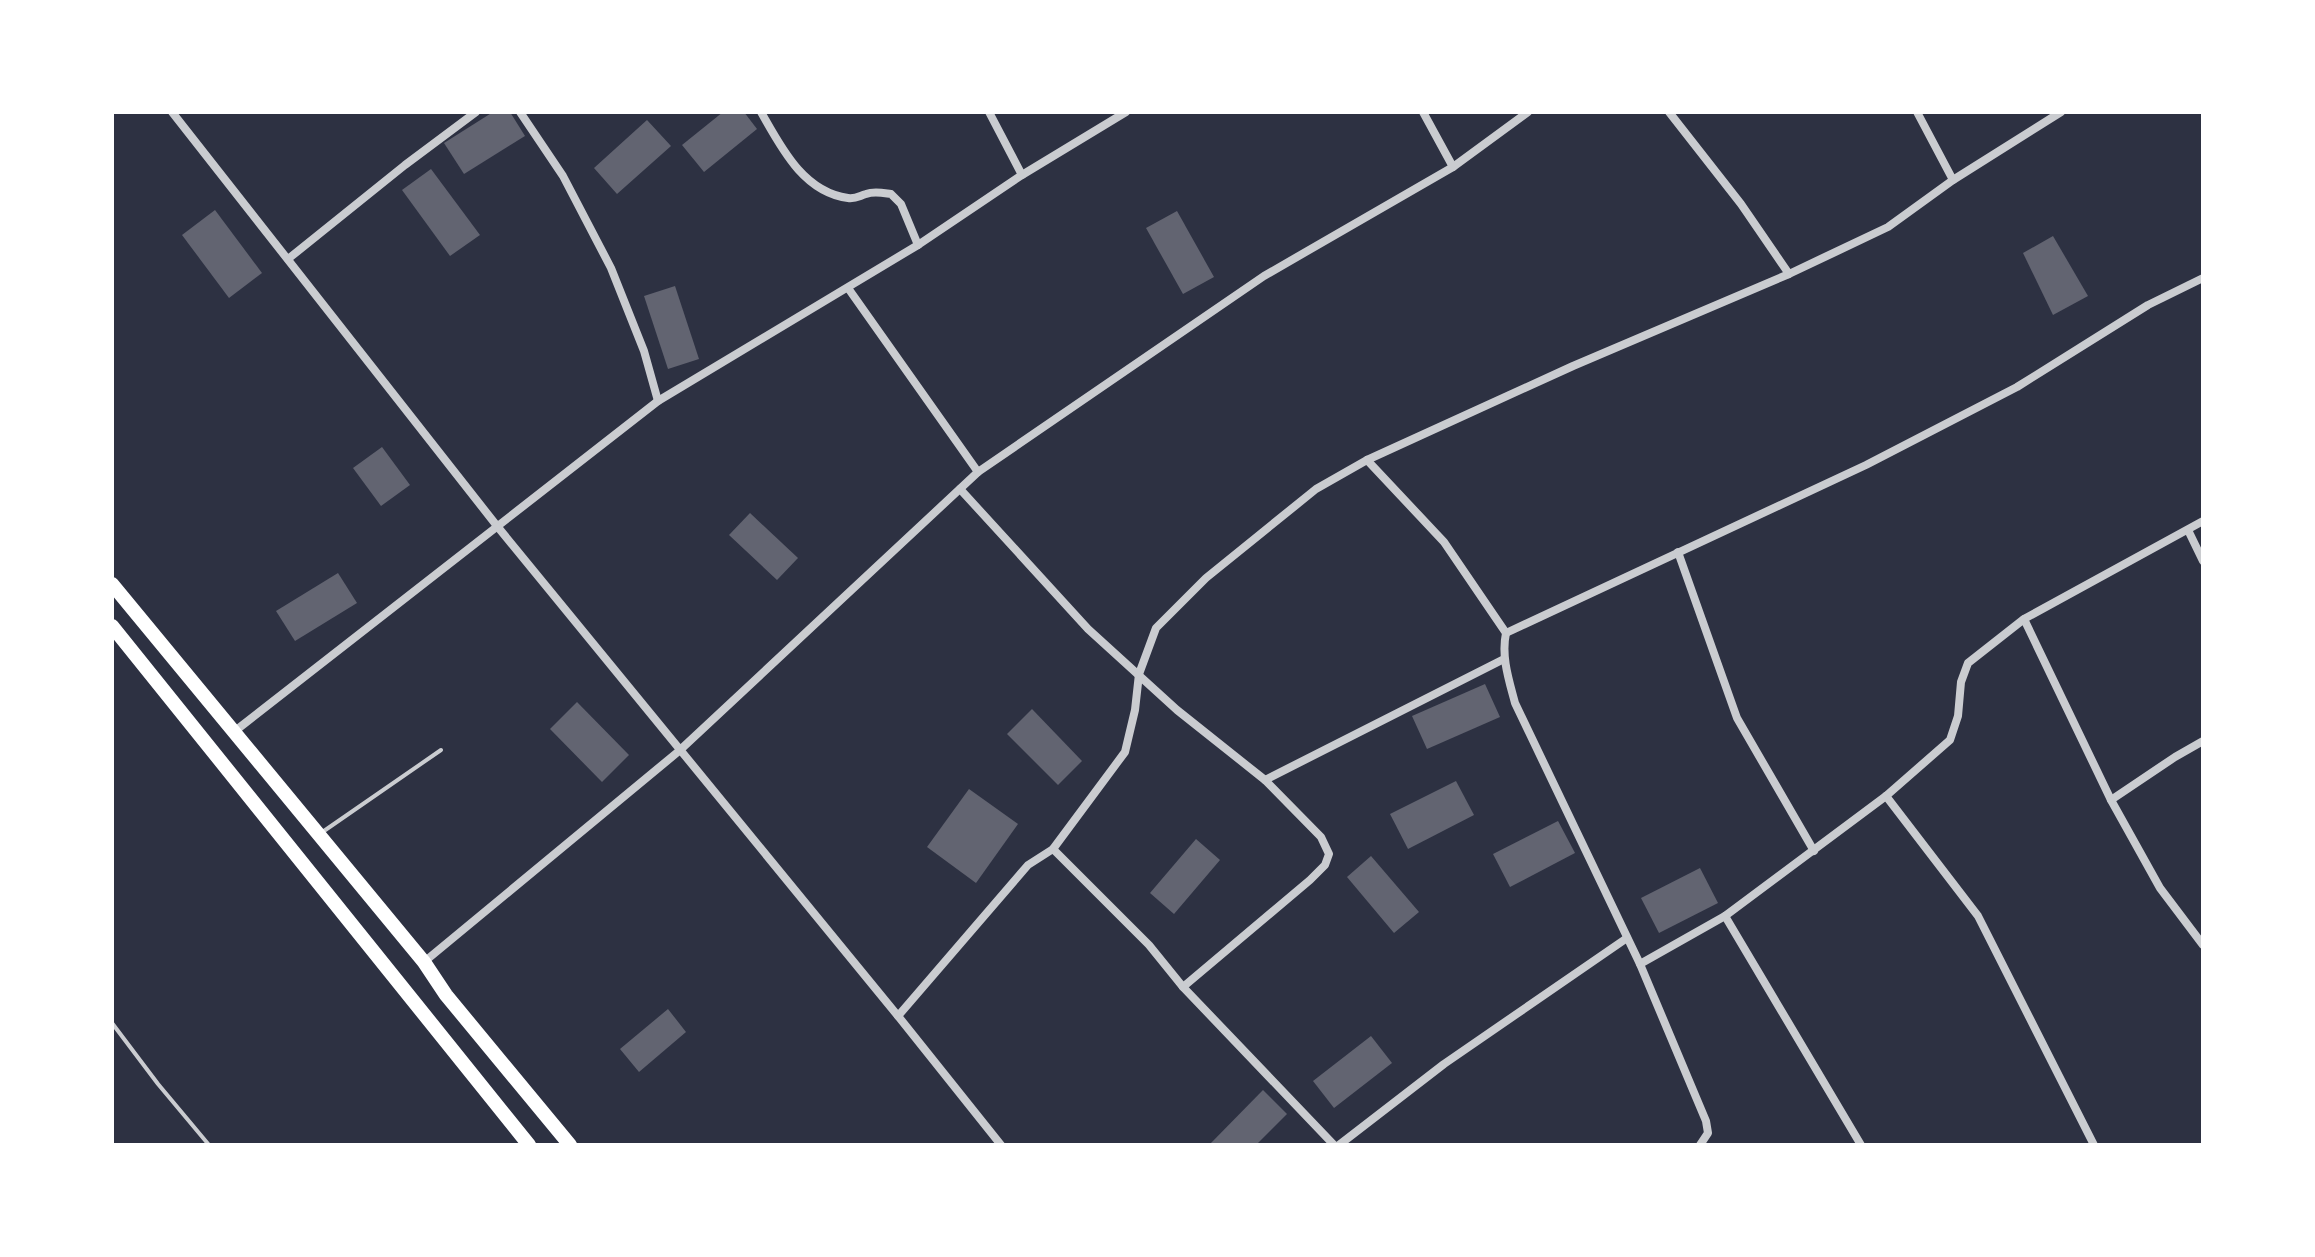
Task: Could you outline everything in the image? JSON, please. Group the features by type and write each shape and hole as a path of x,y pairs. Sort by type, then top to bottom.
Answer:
{"highway":[{"path":"112,584 424,962 446,995 570,1145"},
{"path":"112,626 529,1145"}],"street":[{"path":"172,112 497,526 1001,1145"},
{"path":"288,259 476,112"},
{"path":"520,112 563,176 611,268 644,351 658,401"},
{"path":"761,112 796,169 824,192 845,198 868,193 891,194 901,204 918,245"},
{"path":"989,112 1022,175"},
{"path":"235,731 658,401 918,245 1022,175 1126,112"},
{"path":"1423,112 1453,167"},
{"path":"424,962 679,751 978,472 1264,276 1453,167 1528,112"},
{"path":"1669,112 1741,204 1789,274"},
{"path":"1917,112 1953,180"},
{"path":"898,1016 1028,865 1053,849 1125,752 1135,710 1139,674 1156,628 1206,578 1316,489 1367,460 1573,366 1789,274 1888,227 1953,180 2061,112"},
{"path":"1506,633 1866,465 2017,387 2148,305 2203,278"},
{"path":"848,288 978,472"},
{"path":"1367,460 1444,542 1506,633 1504,659 1515,703 1640,964 1706,1121 1708,1133 1700,1145"},
{"path":"960,489 1088,629 1177,710 1265,780 1321,837 1329,854 1325,865 1310,880 1183,987"},
{"path":"1640,964 1725,916 1886,796 1950,740 1958,716 1961,682 1968,663 2024,619 2203,521"},
{"path":"2188,530 2203,561"},
{"path":"1678,552 1737,718 1814,851"},
{"path":"2024,619 2111,800 2160,888 2203,945"},
{"path":"1265,780 1504,659"},
{"path":"2111,800 2203,741"},
{"path":"1886,796 1978,916 2094,1145"},
{"path":"1053,849 1149,945 1183,987 1337,1145 1444,1064 1627,938"},
{"path":"1725,916 1861,1145"}],"lane":[{"path":"319,835 441,750"},
{"path":"112,1023 209,1145"}],"building":[{"path":"493,112 510,112 525,136 464,174 444,143"},
{"path":"723,112 744,112 757,129 704,172 682,145"},
{"path":"647,120 671,146 617,194 594,168"},
{"path":"431,169 480,235 450,256 402,190"},
{"path":"215,210 262,273 229,298 182,235"},
{"path":"1177,211 1214,277 1183,294 1146,228"},
{"path":"2053,236 2088,296 2053,315 2023,253"},
{"path":"675,286 699,359 668,369 644,296"},
{"path":"382,447 410,485 381,506 353,468"},
{"path":"750,513 798,558 777,580 729,535"},
{"path":"338,573 357,603 295,641 276,611"},
{"path":"1485,684 1500,717 1427,749 1412,716"},
{"path":"577,702 629,755 602,782 550,729"},
{"path":"1032,709 1082,761 1058,785 1007,734"},
{"path":"1456,781 1474,815 1408,849 1390,814"},
{"path":"969,789 1018,824 976,883 927,847"},
{"path":"1558,821 1575,853 1510,887 1493,854"},
{"path":"1196,839 1220,860 1174,914 1150,893"},
{"path":"1371,856 1419,912 1394,933 1347,877"},
{"path":"1700,868 1718,903 1659,933 1641,898"},
{"path":"668,1009 686,1032 639,1072 620,1049"},
{"path":"1371,1036 1392,1063 1334,1108 1313,1081"},
{"path":"1263,1090 1287,1114 1256,1145 1209,1145"}]}
